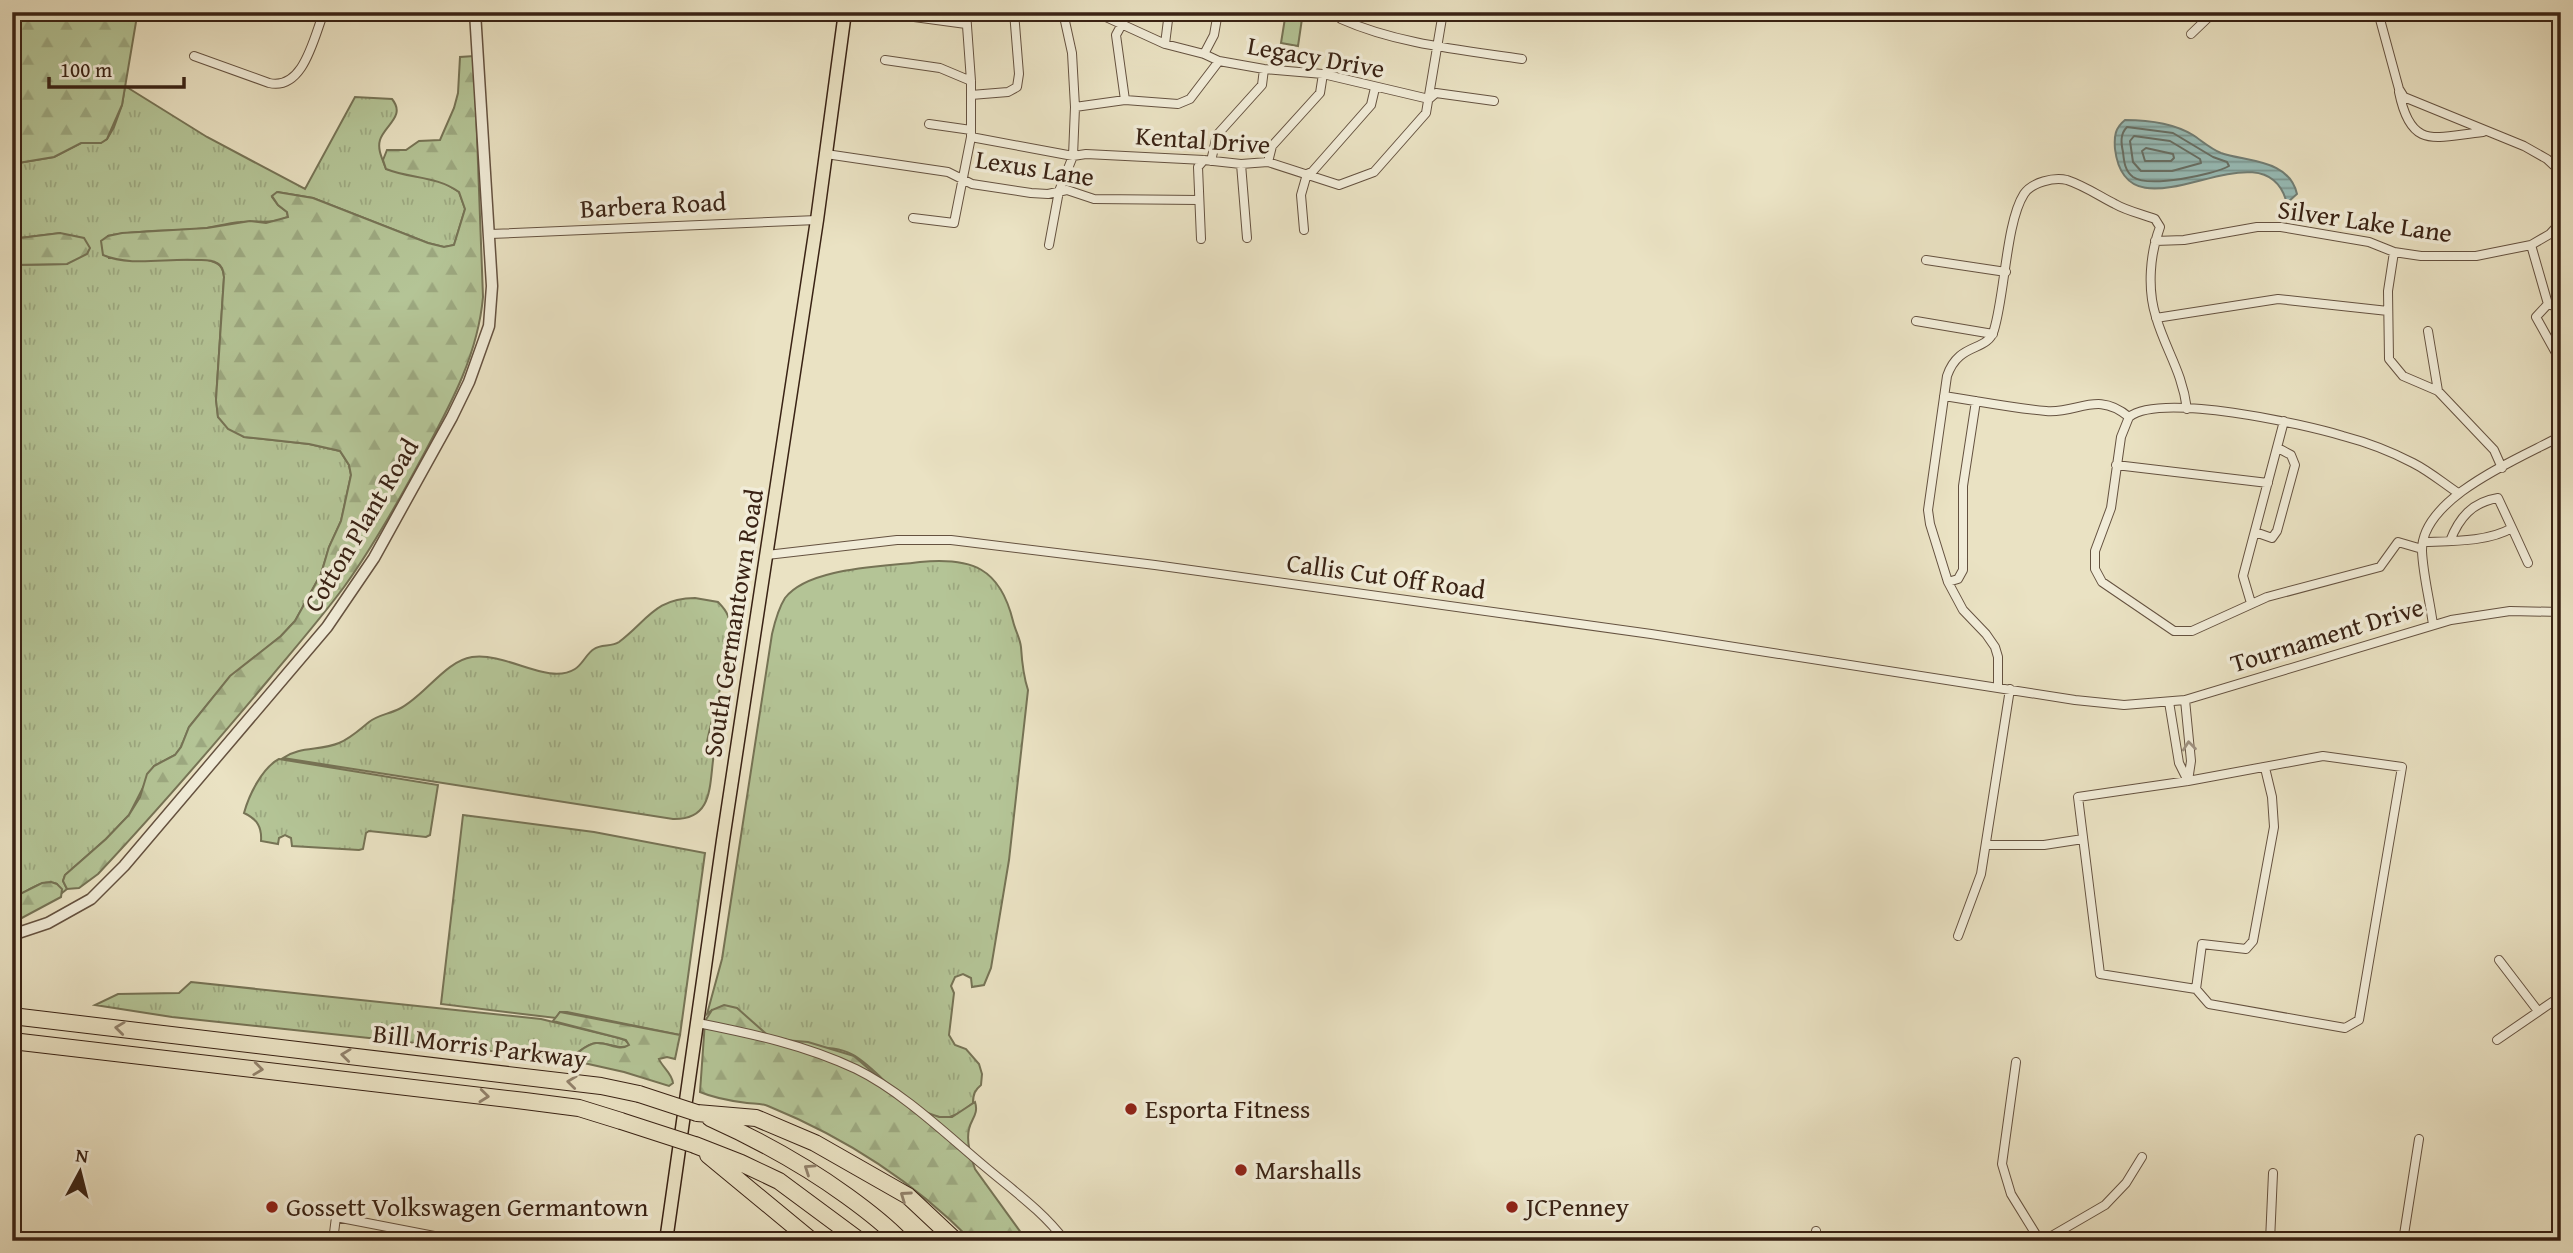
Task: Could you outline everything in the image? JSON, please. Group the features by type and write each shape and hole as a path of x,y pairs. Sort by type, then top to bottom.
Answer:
{"highway":[{"name":"Bill Morris Parkway","path":"12,1016 601,1086 639,1094 697,1113 755,1138 806,1167 863,1208 901,1241"},
{"name":"Bill Morris Parkway","path":"12,1041 579,1108 670,1135 741,1163 779,1181 860,1241"},
{"path":"697,1113 756,1118 815,1143 908,1196 956,1241"},
{"path":"695,1145 812,1241"}],"main road":[{"name":"South Germantown Road","path":"666,1241 723,840 817,220 845,12"}],"street":[{"path":"194,56 269,83 282,85 294,76 303,64 324,12"},
{"name":"Cotton Plant Road","path":"12,935 48,923 91,899 124,866 327,627 374,558 452,417 483,349 492,306 491,234 475,12"},
{"path":"913,218 954,223 971,134 971,81 966,12"},
{"path":"971,95 1008,92 1017,88 1019,74 1014,12"},
{"path":"1049,244 1059,191 1073,156 1075,107 1072,53 1063,12"},
{"name":"Legacy Drive","path":"1095,12 1164,44 1204,54 1219,61 1264,69 1324,74 1429,99 1436,93 1494,101"},
{"path":"1124,12 1116,35 1125,100"},
{"path":"1164,44 1169,12"},
{"path":"1204,54 1214,35 1218,12"},
{"path":"1342,12 1341,19 1352,24 1437,47 1522,59"},
{"name":"Kental Drive","path":"929,124 1073,156 1268,163 1339,185 1374,172 1426,113 1443,12"},
{"path":"1536,12 1548,14"},
{"path":"2191,34 2214,12"},
{"path":"2378,12 2404,115 2413,129 2423,136 2485,132"},
{"path":"892,14 966,24"},
{"path":"885,60 940,68 971,81"},
{"path":"1075,107 1125,100 1178,104 1190,99 1219,61"},
{"path":"1201,239 1198,167 1207,160 1217,135 1262,86 1264,69"},
{"path":"1268,163 1272,146 1320,93 1324,74"},
{"path":"1304,230 1301,195 1307,174 1312,172 1371,105 1375,88"},
{"path":"2399,89 2404,97 2524,146 2547,159 2561,172"},
{"name":"Lexus Lane","path":"826,154 948,172 978,186 1048,194 1067,190 1099,199 1199,200"},
{"path":"1241,164 1247,239"},
{"path":"1998,687 1998,657 1995,647 1963,610 1948,582 1928,510 1947,376 1952,362 1993,334 2017,210 2025,192 2052,179 2064,179 2097,193 2115,205 2155,219 2160,227 2155,241 2152,279 2156,317 2184,386 2187,409"},
{"name":"Barbera Road","path":"491,234 817,220"},
{"name":"Silver Lake Lane","path":"2155,241 2185,240 2257,226 2281,227 2369,242 2395,252 2421,256 2476,256 2531,245 2550,234 2561,222"},
{"path":"2531,245 2549,304 2554,306 2561,318"},
{"path":"2395,252 2388,291 2389,359 2403,376 2438,391 2494,450 2502,468"},
{"path":"1926,260 2006,271"},
{"path":"2156,317 2278,299 2388,311"},
{"path":"2549,304 2536,317 2561,362"},
{"path":"1916,321 1993,334"},
{"path":"2428,331 2438,391"},
{"path":"1944,396 2052,411 2095,403 2118,409 2129,417"},
{"path":"1948,582 1958,579 1963,570 1963,486 1976,401"},
{"path":"2458,493 2414,463 2346,436 2284,421 2187,409 2150,408 2129,417 2124,424 2111,508 2099,537 2094,558 2095,569 2102,582 2174,631 2192,631 2251,603 2380,567 2398,542 2423,545 2504,533 2512,528"},
{"path":"2251,603 2244,576 2284,421"},
{"path":"2433,625 2423,545 2437,512 2458,493 2561,436"},
{"path":"2255,533 2272,538 2281,518 2295,465 2291,455 2278,448"},
{"path":"2116,465 2268,483"},
{"path":"2450,541 2458,521 2469,510 2498,498 2528,563"},
{"name":"Callis Cut Off Road","path":"767,555 897,540 951,540 1155,565 1664,636 2107,704"},
{"name":"Tournament Drive","path":"2107,704 2185,700 2433,625 2479,615 2510,611 2561,612"},
{"path":"1958,936 1981,874 2010,689"},
{"path":"2185,700 2190,761 2188,781"},
{"path":"2169,702 2179,763 2188,781"},
{"path":"2323,756 2402,767 2359,1020 2345,1028 2209,1004 2196,989 2100,974 2078,797 2188,781 2323,756"},
{"path":"2196,989 2202,944 2246,949 2253,941 2274,827 2272,797 2265,768"},
{"path":"1986,845 2044,845 2083,839"},
{"path":"2499,960 2538,1011"},
{"path":"2497,1040 2561,996"},
{"path":"698,1023 752,1032 795,1044 858,1070 940,1127 1036,1209 1065,1241"},
{"path":"2016,1062 2002,1164 2011,1194 2042,1241 2105,1205 2126,1183 2143,1157"},
{"path":"2403,1241 2419,1139"},
{"path":"2270,1241 2273,1172"},
{"path":"333,1241 336,1217 460,1241"}],"green space":[{"path":"12,12 134,12 136,22 122,105 107,139 101,143 81,143 54,157 12,164"},
{"path":"1286,12 1303,12 1298,46 1281,43"},
{"path":"474,56 483,297 470,357 445,414 377,537 326,610 207,753 98,874 79,888 67,889 63,881 65,875 129,815 140,797 147,774 154,766 175,755 189,727 230,676 281,636 295,621 321,574 341,521 351,475 349,465 340,451 309,444 244,437 228,429 218,417 216,400 224,277 220,266 207,260 114,259 103,255 101,241 108,236 122,233 207,228 250,221 266,223 288,217 287,212 272,196 277,192 313,198 428,243 444,247 454,245 465,209 459,192 433,180 386,169 383,160 387,150 406,150 419,141 440,140 458,93 460,57"},
{"path":"125,86 207,137 305,189 355,97 392,99 396,105 396,115 379,144 386,169 441,181 459,192 465,209 454,245 444,247 313,198 278,192 272,197 287,212 288,217 282,219 108,236 109,258 208,260 220,266 224,277 216,399 218,417 244,437 309,444 340,451 349,465 351,475 341,521 321,574 295,621 281,636 230,677 189,727 175,755 154,766 129,815 65,875 63,881 67,889 62,893 57,884 46,883 12,898 12,265 67,264 60,233 12,239 12,164 54,157 81,143 100,143 107,139 122,105"},
{"path":"60,233 84,238 90,248 87,254 67,264 12,265 12,239"},
{"path":"920,562 969,564 992,578 1007,603 1020,640 1028,690 1009,860 991,968 984,985 972,987 971,978 963,974 955,977 951,986 954,993 949,1035 955,1045 966,1049 979,1064 981,1085 975,1092 973,1103 950,1117 928,1114 916,1108 864,1062 844,1051 785,1045 757,1034 712,1010 707,1014 722,959 772,634 780,606 796,588 829,574"},
{"path":"695,598 718,602 727,614 730,627 727,659 707,742 714,753 710,788 703,807 686,818 673,819 283,758 296,752 343,741 372,720 408,703 462,660 485,657 552,674 564,673 578,667 594,649 619,642 661,606 681,599"},
{"path":"279,759 438,785 430,835 426,837 369,831 366,833 363,849 359,850 292,846 291,838 285,835 279,838 278,844 261,841 258,824 244,813 257,783"},
{"path":"463,815 594,832 705,853 680,1035 567,1012 560,1012 556,1018 441,1004"},
{"path":"51,882 62,889 61,897 20,919 12,920 12,898 42,883"},
{"path":"191,982 541,1019 619,1038 630,1045 622,1047 592,1044 566,1059 172,1017 95,1005 118,994 179,993"},
{"path":"724,1005 737,1008 772,1039 808,1042 854,1056 903,1099 925,1112 939,1117 952,1117 975,1102 976,1110 968,1139 975,1169 1027,1241 972,1241 902,1181 824,1132 765,1105 729,1100 700,1092 705,1021 712,1010"},
{"path":"560,1012 680,1035 675,1059 659,1059 673,1083 669,1086 624,1072 566,1059 592,1044 621,1047 629,1045 626,1040 553,1021"}],"water":[{"path":"2125,120 2169,125 2193,135 2221,153 2276,168 2293,183 2297,194 2289,201 2286,200 2272,179 2250,172 2168,188 2143,187 2125,176 2115,149 2116,133"}],"place":[{"name":"Esporta Fitness","path":"1131,1109"},
{"name":"Marshalls","path":"1241,1170"},
{"name":"Gossett Volkswagen Germantown","path":"272,1207"},
{"name":"JCPenney","path":"1512,1207"}]}
